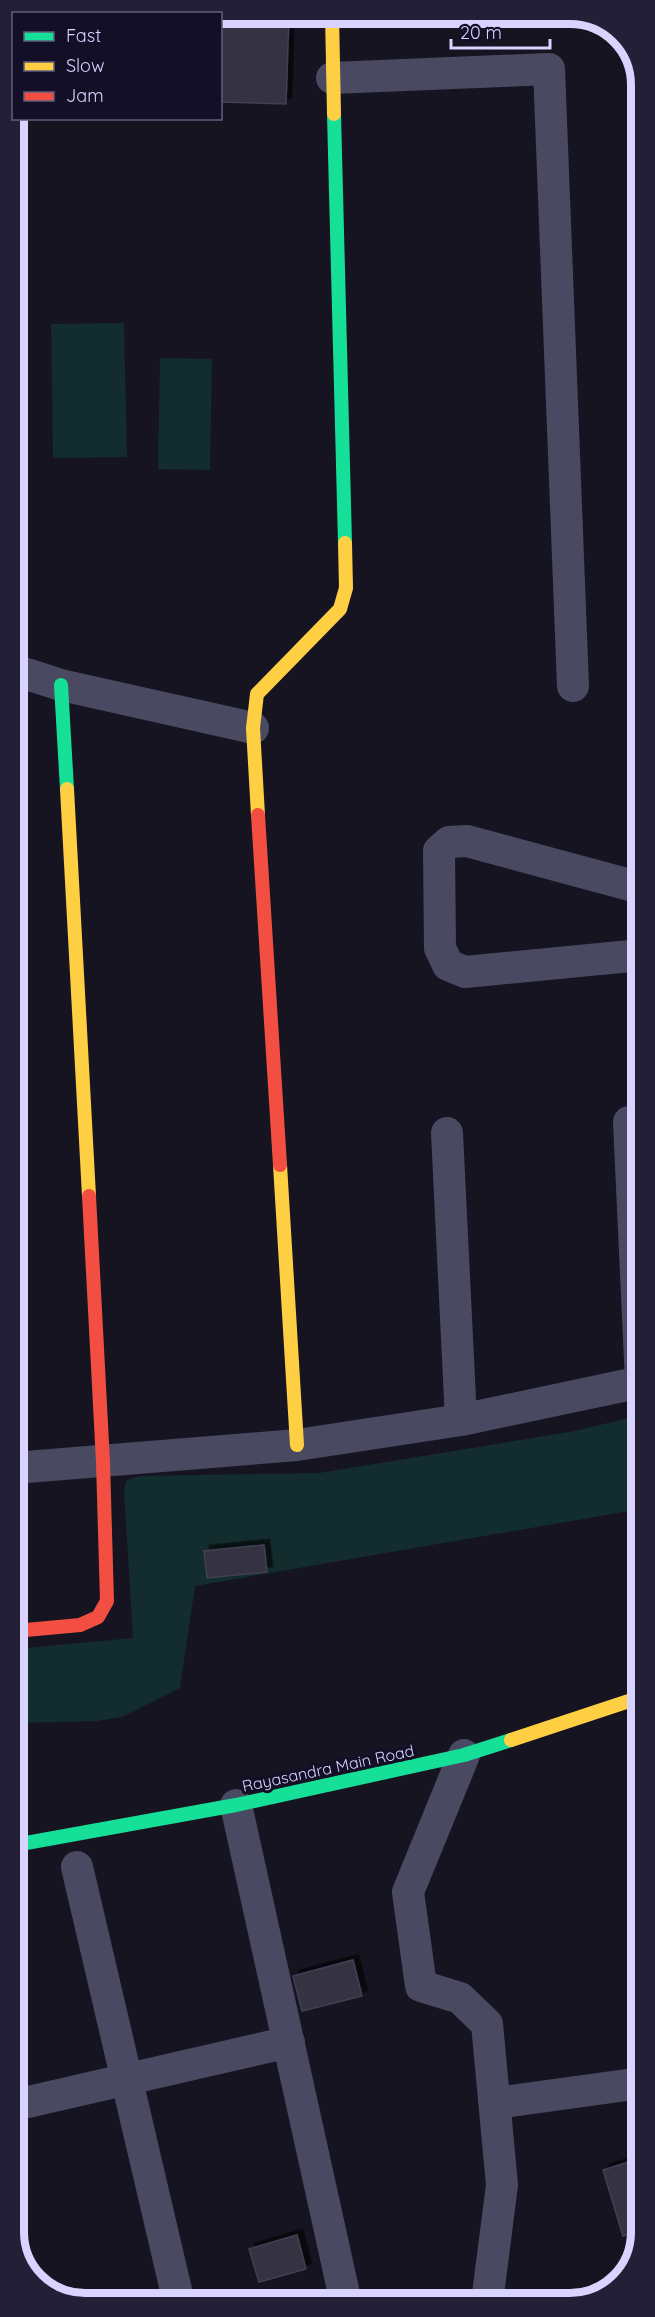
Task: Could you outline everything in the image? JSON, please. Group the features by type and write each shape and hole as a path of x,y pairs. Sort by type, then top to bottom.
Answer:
{"street":[{"path":"297,1445 253,728 257,694 325,627 340,609 346,588 332,24"},
{"path":"332,78 549,69 573,686"},
{"path":"24,673 62,685 253,728"},
{"path":"24,1630 80,1625 98,1617 107,1601 103,1462 62,685"},
{"path":"631,885 467,841 449,842 439,851 440,948 448,965 465,972 631,956"},
{"path":"629,1122 631,1165"},
{"path":"447,1132 461,1420"},
{"path":"24,1467 297,1445 461,1420 631,1384"},
{"name":"Rayasandra Main Road","path":"24,1843 236,1805 464,1755 631,1700"},
{"path":"464,1755 408,1892 421,1986 460,1998 487,2024 502,2185 488,2293"},
{"path":"236,1805 344,2293"},
{"path":"77,1868 177,2293"},
{"path":"24,2103 289,2042"},
{"path":"496,2103 631,2084"}],"green space":[{"path":"124,323 127,457 53,458 51,324"},
{"path":"160,358 212,359 210,470 158,469"},
{"path":"631,1417 631,1511 195,1586 180,1688 122,1717 97,1721 24,1723 24,1648 133,1638 124,1490 127,1480 139,1476 319,1473 575,1431"}],"building":[{"path":"222,24 289,24 286,104 222,102"},
{"path":"264,1545 267,1572 207,1578 204,1551"},
{"path":"353,1960 362,1996 302,2011 293,1976"},
{"path":"631,2161 631,2234 623,2236 603,2170"},
{"path":"297,2235 306,2269 259,2282 249,2249"}],"traffic: fast":[{"path":"334,114 345,543"},
{"path":"61,685 67,789"},
{"path":"24,1843 236,1805 464,1755 511,1740"}],"traffic: slow":[{"path":"332,24 334,114"},
{"path":"258,815 253,728 257,694 340,609 346,588 345,543"},
{"path":"67,789 89,1196"},
{"path":"280,1165 297,1445"},
{"path":"511,1740 631,1700"}],"traffic: jam":[{"path":"258,815 280,1165"},
{"path":"24,1630 80,1625 98,1617 107,1601 103,1462 89,1196"}]}
